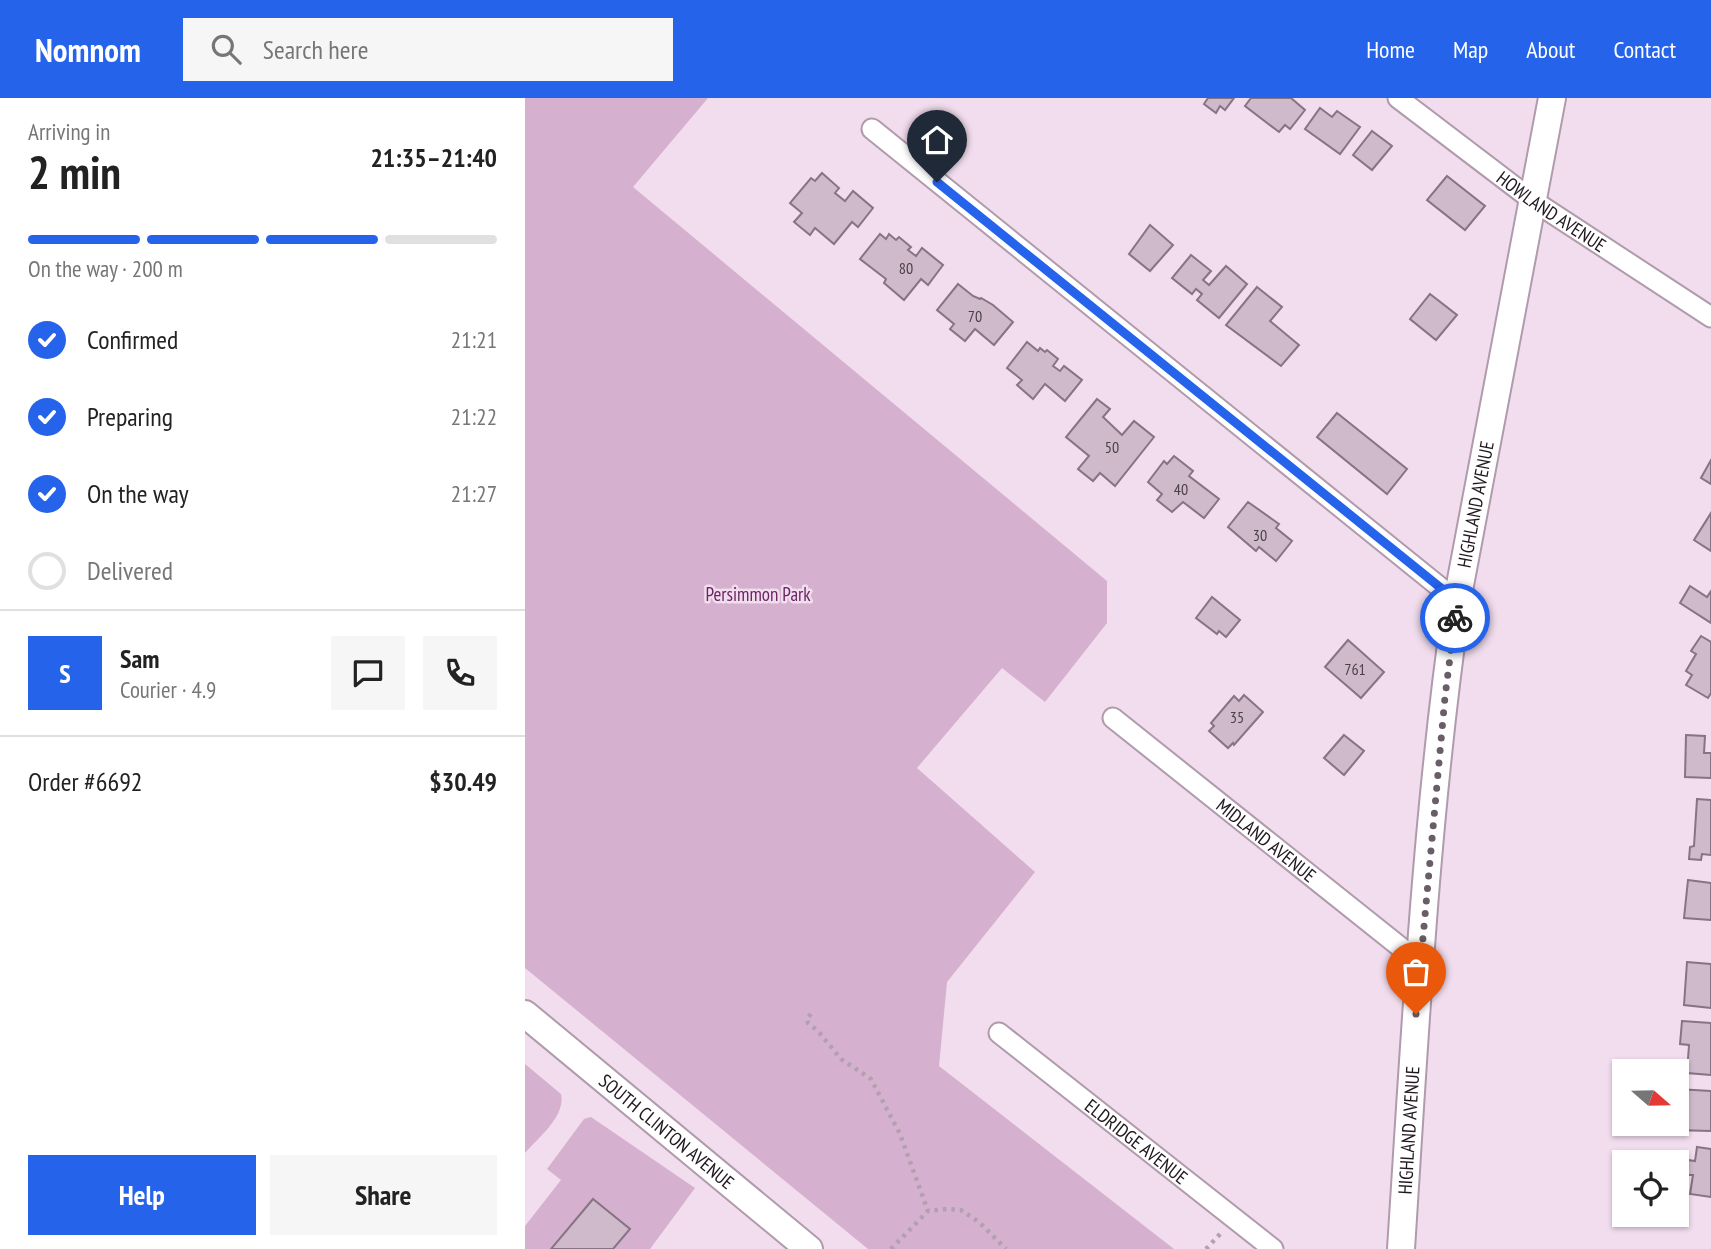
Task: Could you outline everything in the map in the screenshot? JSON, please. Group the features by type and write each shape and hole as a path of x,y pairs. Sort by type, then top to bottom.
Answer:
{"street":[{"name":"HOWLAND AVENUE","path":"1398,98 1532,200 1711,317"},
{"name":"HIGHLAND AVENUE","path":"1401,1249 1419,962 1447,670 1457,601 1552,98"},
{"path":"873,130 1457,601"},
{"name":"MIDLAND AVENUE","path":"1113,719 1419,962"},
{"name":"SOUTH CLINTON AVENUE","path":"525,1014 809,1249"},
{"name":"ELDRIDGE AVENUE","path":"999,1033 1273,1249"}],"path":[{"path":"811,1014 807,1018 808,1023 841,1059 871,1079 900,1134 928,1211"},
{"path":"891,1249 928,1211 961,1210 979,1222 1006,1249"}],"green space":[{"name":"Persimmon Park","path":"525,98 708,98 633,187 1107,581 1107,623 1045,702 1002,668 917,768 1035,872 947,982 939,1066 1174,1249 868,1249 525,968"},
{"path":"525,1064 561,1094 561,1102 550,1126 525,1153"},
{"path":"591,1117 695,1188 650,1249 525,1249 525,1226 561,1180 547,1169 584,1119"}],"building":[{"path":"1208,98 1234,98 1225,110 1220,106 1216,113 1204,104"},
{"path":"1251,98 1291,98 1305,110 1290,129 1285,125 1279,132 1245,106"},
{"path":"1320,108 1332,117 1337,111 1360,127 1340,154 1305,129"},
{"path":"1372,131 1392,146 1372,170 1353,155"},
{"path":"822,173 839,188 835,193 845,201 853,191 873,208 858,227 852,222 834,244 815,228 810,235 794,222 802,213 790,203 811,178 815,181"},
{"path":"1447,176 1485,206 1465,230 1427,200"},
{"path":"1150,225 1173,245 1150,271 1129,254"},
{"path":"880,234 886,239 889,234 896,240 899,237 911,247 908,250 916,256 922,248 943,265 928,285 921,279 904,300 884,283 886,279 860,259"},
{"path":"1191,255 1211,271 1203,280 1209,285 1226,266 1247,284 1219,318 1197,300 1202,294 1196,289 1192,294 1172,278"},
{"path":"958,284 973,296 993,305 1013,322 994,345 975,329 965,341 950,329 954,324 937,310"},
{"path":"1257,287 1282,307 1270,321 1299,345 1281,366 1226,325"},
{"path":"1430,294 1457,315 1436,340 1410,319"},
{"path":"1027,342 1038,351 1040,348 1045,352 1047,350 1058,359 1053,366 1060,371 1064,366 1082,380 1065,401 1045,384 1033,399 1017,385 1022,380 1007,368"},
{"path":"1097,399 1110,409 1103,417 1122,435 1134,421 1154,437 1115,486 1100,473 1093,481 1078,469 1089,456 1066,437"},
{"path":"1337,413 1407,469 1387,494 1317,437"},
{"path":"1174,456 1193,471 1189,476 1219,499 1204,518 1183,502 1172,512 1157,500 1162,494 1148,482 1164,461 1167,464"},
{"path":"1711,460 1711,484 1701,478"},
{"path":"1248,502 1279,524 1276,528 1292,541 1276,561 1259,547 1256,551 1228,527"},
{"path":"1711,513 1711,551 1694,540"},
{"path":"1690,586 1707,597 1711,591 1711,623 1680,603"},
{"path":"1212,597 1240,620 1226,637 1219,631 1217,634 1196,618"},
{"path":"1701,636 1711,642 1711,693 1708,698 1686,685 1692,675 1686,671 1696,654 1691,651"},
{"path":"1348,640 1384,672 1361,698 1325,667"},
{"path":"1244,695 1263,712 1234,745 1233,743 1228,748 1209,731 1214,726 1211,723 1234,696 1239,701"},
{"path":"1344,735 1364,751 1344,775 1324,758"},
{"path":"1686,735 1705,736 1704,753 1711,753 1711,778 1685,777"},
{"path":"1697,799 1711,800 1711,855 1702,854 1701,860 1689,859 1690,847 1694,846"},
{"path":"1688,880 1711,883 1711,920 1684,918"},
{"path":"1687,962 1711,964 1711,1008 1684,1005"},
{"path":"1682,1021 1711,1023 1711,1075 1689,1073 1689,1045 1680,1044"},
{"path":"1689,1090 1711,1091 1711,1131 1689,1130"},
{"path":"1697,1147 1711,1149 1711,1197 1690,1194 1693,1175 1689,1175 1689,1160 1695,1161"},
{"path":"593,1199 630,1229 613,1249 551,1249"}],"way so far":[{"path":"1416,1014 1447,670 1455,618"}],"route":[{"path":"937,182 1457,601 1455,618"}]}
